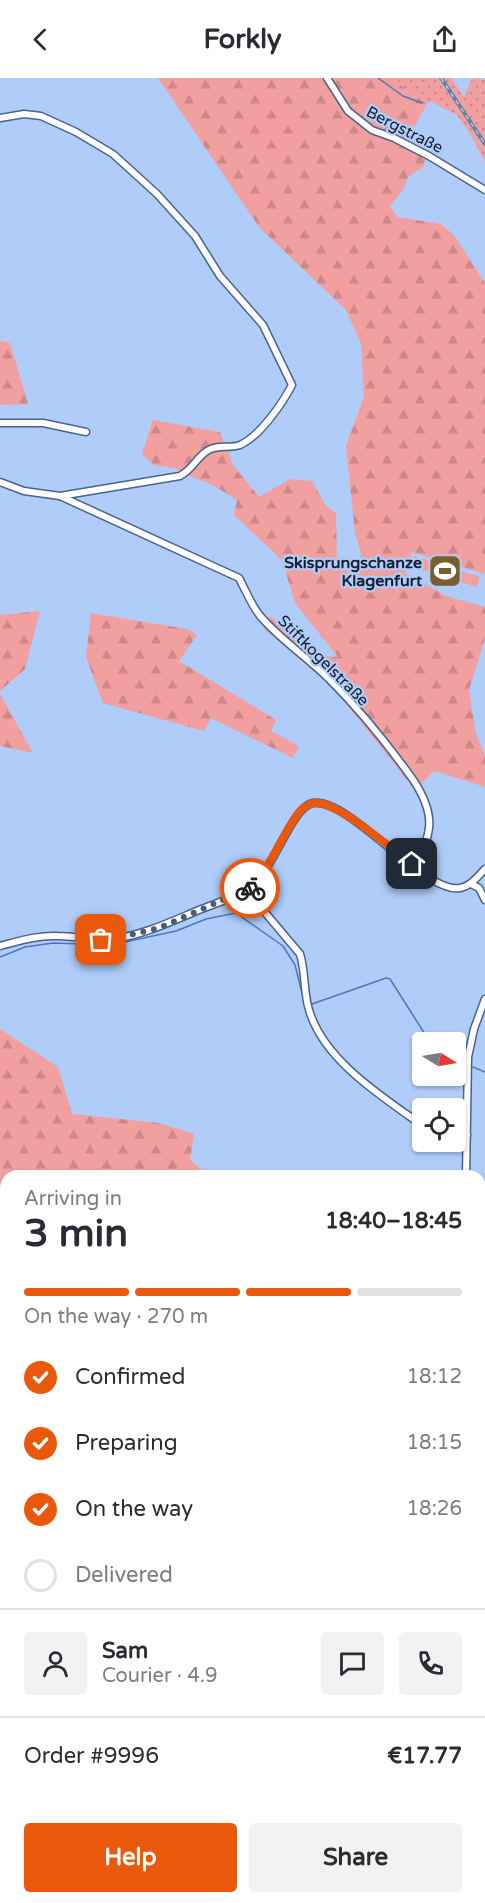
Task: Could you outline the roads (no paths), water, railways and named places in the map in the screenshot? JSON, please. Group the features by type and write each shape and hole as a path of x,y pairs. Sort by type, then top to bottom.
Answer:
{"street":[{"name":"Bergstraße","path":"327,78 356,119 372,130 394,138 436,160 485,190"},
{"name":"Stiftkogelstraße","path":"0,118 24,114 41,116 76,132 113,154 157,194 195,236 220,276 263,325 292,385 276,411 249,440 237,446 213,447 206,451 190,470 180,476 60,496"},
{"path":"0,423 43,423 86,432"},
{"name":"Stiftkogelstraße","path":"0,482 24,491 60,496 238,578 251,604 262,618 334,685 414,782 428,811 429,827 422,859 428,877"},
{"path":"0,946 44,936 101,940 137,934 172,923 247,891 270,863 296,816 304,807 315,803 324,804 349,817 428,877 446,887 460,888 471,884 485,869"},
{"path":"255,898 256,882"},
{"path":"471,884 479,888 485,900"},
{"path":"247,891 300,954 309,1012 328,1047 346,1067 412,1118"},
{"path":"466,1170 468,1057 474,1029 485,999"}],"waterway":[{"path":"378,78 403,96 422,103"},
{"path":"0,957 25,947 53,943 111,945 176,931 206,919 236,913 283,946 295,965 305,1005"},
{"path":"312,1004 386,978 390,979 424,1032"},
{"path":"473,1067 485,1072"}],"railway":[{"path":"441,78 485,144"}],"place":[{"name":"Skisprungschanze Klagenfurt","path":"445,571"}]}
